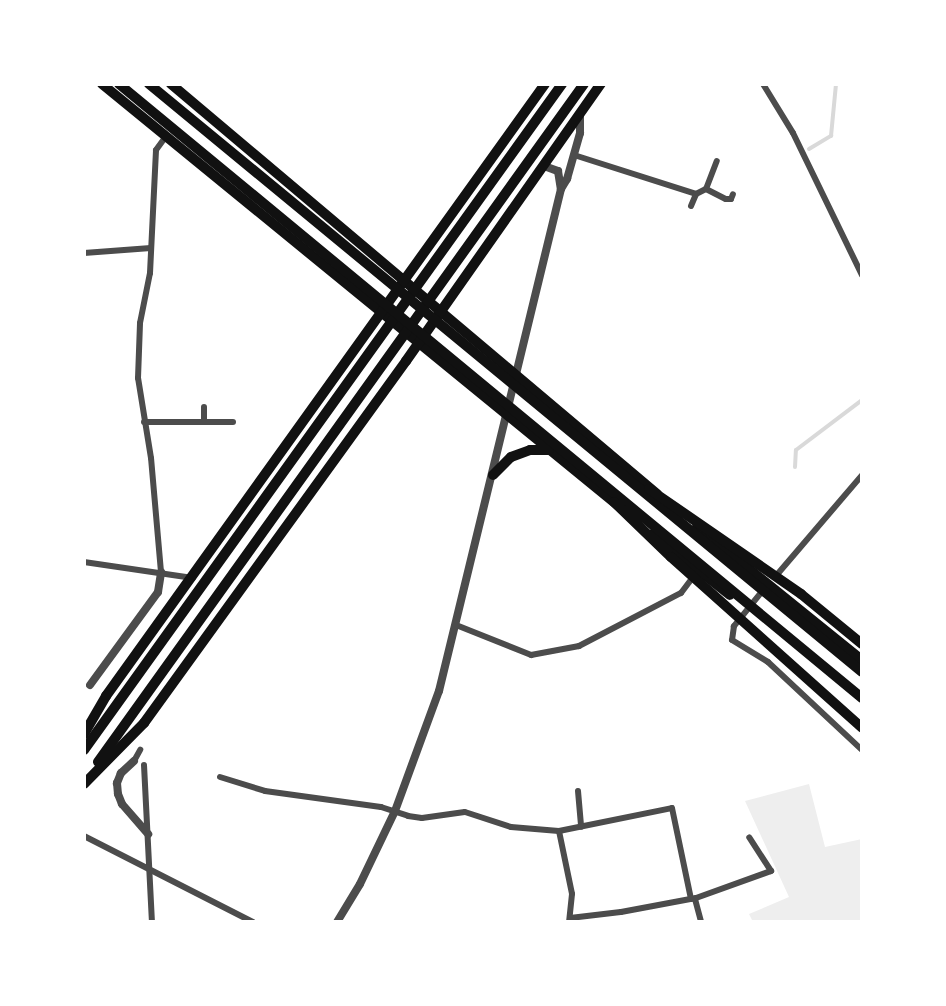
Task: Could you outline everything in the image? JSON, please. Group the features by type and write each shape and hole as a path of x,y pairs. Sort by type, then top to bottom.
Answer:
{"highway":[{"path":"102,84 507,416 554,449 862,698"},
{"path":"119,84 502,400 671,557 862,728"},
{"path":"149,84 862,672"},
{"path":"171,84 516,375 862,660"},
{"path":"84,734 106,696 193,578 545,84"},
{"path":"84,750 562,84"},
{"path":"84,783 584,84"},
{"path":"84,783 144,723 441,312 601,84"},
{"path":"436,238 442,251 462,266 474,265"},
{"path":"334,379 365,378 374,387 377,401"},
{"path":"493,475 511,457 530,450 554,449 862,704"},
{"path":"602,457 726,539 801,594 862,644"}],"street":[{"path":"763,84 793,133 862,274"},
{"path":"337,922 360,884 395,811 439,691 561,189 580,133 580,113"},
{"path":"88,689 158,592 162,572 151,458 138,378 140,323 150,273 156,150 166,136"},
{"path":"574,155 696,194"},
{"path":"691,206 696,194 706,189 717,161"},
{"path":"544,165 558,171 561,189"},
{"path":"706,189 726,199 731,199 733,194"},
{"path":"84,253 151,248"},
{"path":"204,407 204,422"},
{"path":"144,422 233,422"},
{"path":"862,475 734,626 732,640 768,662 862,750"},
{"path":"84,562 193,578"},
{"path":"456,625 531,655 579,646 681,593 698,570"},
{"path":"138,751 134,761 121,773 117,783 118,794 122,804 148,834"},
{"path":"144,765 152,922"},
{"path":"220,777 265,791 395,811 422,818 465,812 511,827 559,831 672,808 693,899 701,922"},
{"path":"578,791 582,827"},
{"path":"559,831 572,894 570,920 693,899 771,871 749,837"},
{"path":"84,836 253,922"}],"shaded area":[{"path":"809,784 825,847 862,839 862,922 753,922 749,914 789,897 745,801"}],"waterway":[{"path":"809,149 831,136 836,84"},
{"path":"795,467 796,450 862,400"}]}
